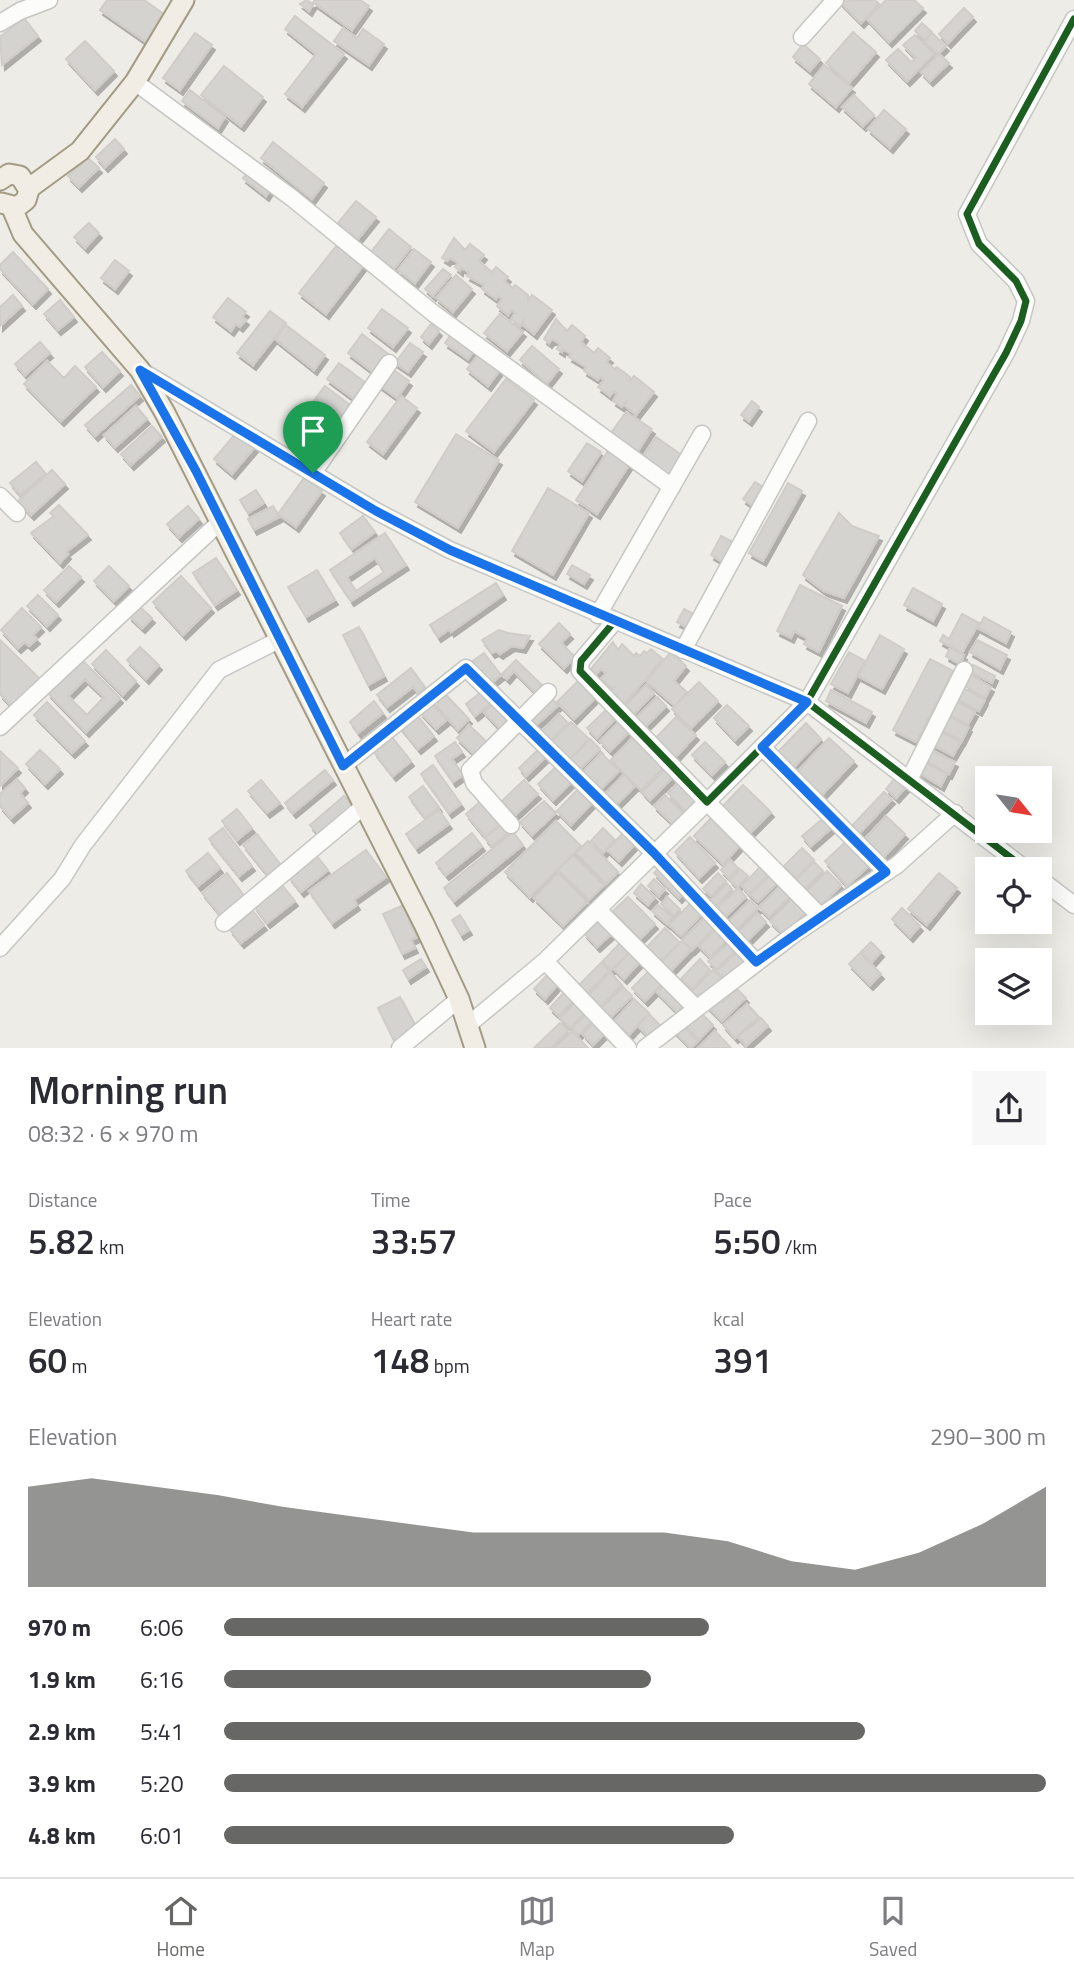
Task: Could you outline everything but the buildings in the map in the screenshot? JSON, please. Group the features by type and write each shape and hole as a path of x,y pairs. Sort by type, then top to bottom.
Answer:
{"main road":[{"path":"28,188 80,151 135,82 184,0"},
{"path":"0,180 15,174 24,180 28,188 26,200 6,205 23,234 140,370 222,521 459,999 475,1048"}],"street":[{"path":"0,23 20,11 49,0"},
{"path":"802,37 835,0"},
{"path":"468,1025 545,961 807,702 1006,353 1021,321 1026,301 1016,281 979,244 967,214 1074,19"},
{"path":"135,82 292,198 433,313 672,487"},
{"path":"313,473 389,363"},
{"path":"140,370 313,473 450,550 807,702 1011,857"},
{"path":"683,650 807,421"},
{"path":"598,615 702,434"},
{"path":"0,496 16,513"},
{"path":"0,727 222,521"},
{"path":"614,622 581,661 580,671 820,916"},
{"path":"0,948 62,879 83,845 219,670 281,639"},
{"path":"343,766 466,668 654,853 756,962"},
{"path":"910,778 964,670"},
{"path":"511,825 474,783 470,770 548,692"},
{"path":"762,747 886,872"},
{"path":"224,923 363,806"},
{"path":"645,1048 756,962 916,850 955,813"},
{"path":"1052,888 1074,905"},
{"path":"598,910 696,1008"},
{"path":"545,961 628,1048"},
{"path":"400,1048 459,999"}],"cycle path":[{"path":"614,622 581,661 580,671 707,802 807,702 1006,353 1021,321 1026,301 1016,281 979,244 967,214 1074,19"},
{"path":"140,370 376,511 450,550 807,702 1010,857"}],"route":[{"path":"140,370 313,473 376,511 450,550 807,702 762,747 886,872 756,962 654,853 466,668 461,669 343,766 196,471 140,370"}]}
